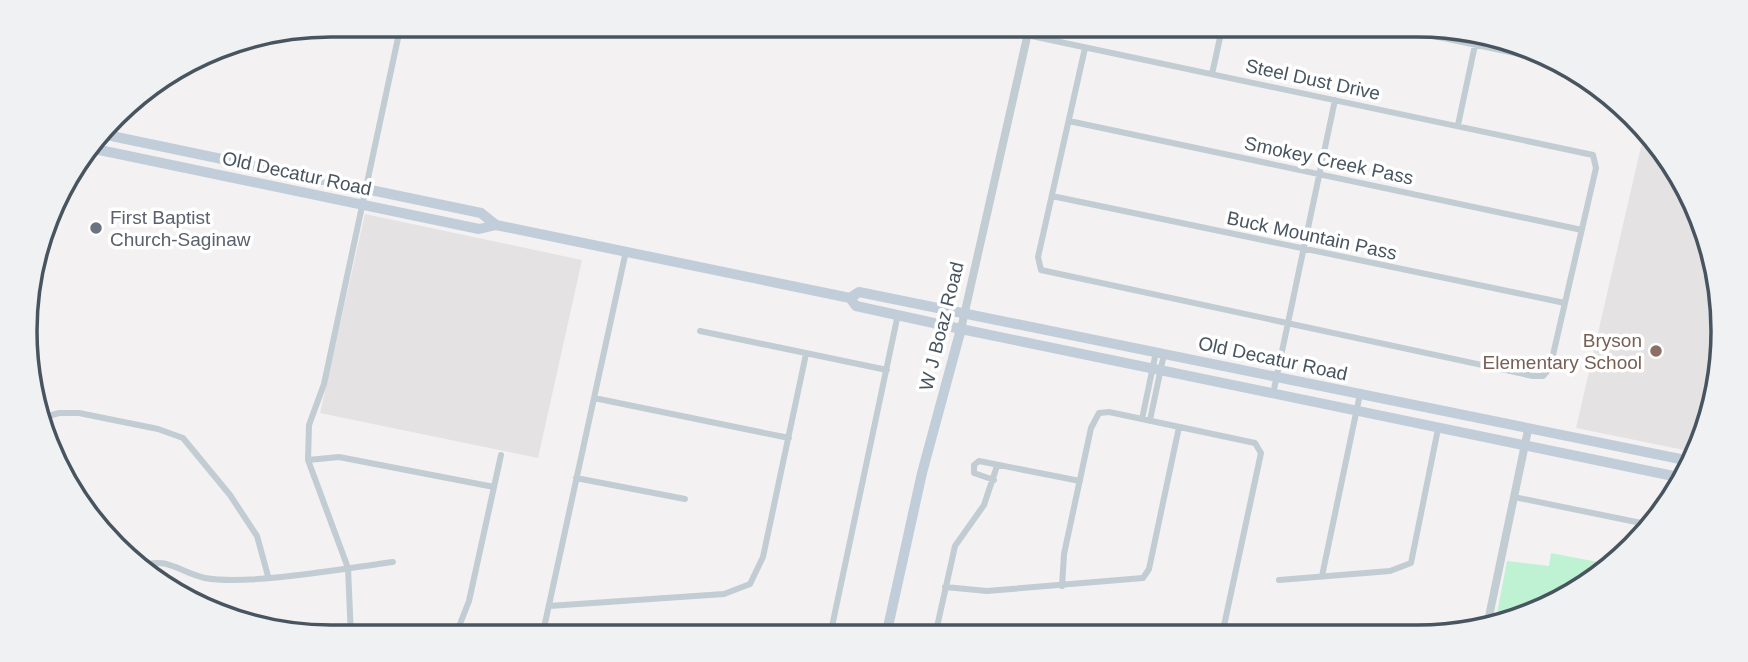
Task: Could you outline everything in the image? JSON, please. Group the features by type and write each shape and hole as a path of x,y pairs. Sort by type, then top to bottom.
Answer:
{"main road":[{"name":"Old Decatur Road","path":"111,136 481,213 496,225"},
{"name":"Old Decatur Road","path":"100,150 479,229 496,225 626,250 850,298 856,306 961,329 1673,476"},
{"path":"260,183 264,167"},
{"name":"Old Decatur Road","path":"850,298 859,292 1682,459"},
{"name":"W J Boaz Road","path":"888,625 922,473 961,329"},
{"path":"1657,473 1661,455"}],"street":[{"path":"350,625 348,568 308,460 309,425 324,384 398,37"},
{"name":"W J Boaz Road","path":"961,329 1027,37"},
{"name":"Steel Dust Drive","path":"1036,37 1593,155 1596,168 1582,230"},
{"path":"1212,74 1220,37"},
{"path":"1439,37 1515,53"},
{"path":"1458,125 1475,45"},
{"path":"1085,48 1038,257 1039,268 1051,273 1533,376 1545,375 1552,363 1582,230"},
{"path":"1273,394 1335,100"},
{"name":"Smokey Creek Pass","path":"1069,121 1582,230"},
{"name":"Buck Mountain Pass","path":"1052,196 1565,303"},
{"path":"545,625 626,250"},
{"path":"832,625 898,314"},
{"path":"700,331 887,370"},
{"path":"1146,419 1160,353"},
{"path":"549,606 724,594 750,584 763,557 806,354"},
{"path":"1322,576 1360,394"},
{"path":"594,398 789,438"},
{"path":"1062,586 1063,562 1080,481 1093,421 1099,413 1105,411 1255,443 1261,453 1224,625"},
{"path":"49,416 79,413 158,429 183,439 230,495 257,536 268,576"},
{"path":"945,587 979,591 1139,579 1147,573 1179,426"},
{"path":"1279,580 1390,571 1411,563 1438,429"},
{"path":"1489,616 1528,429"},
{"path":"460,625 469,601 501,455"},
{"path":"308,460 339,457 494,487"},
{"path":"994,480 974,473 974,465 979,461 1080,481"},
{"path":"937,625 955,545 984,505 997,466"},
{"path":"576,478 685,499"},
{"path":"1514,497 1640,523"},
{"path":"153,565 167,562 205,578 268,576 393,562"}],"shaded area":[{"name":"Bryson Elementary School","path":"1642,142 1662,168 1681,201 1696,236 1706,274 1711,312 1711,350 1706,388 1686,450 1576,428"},
{"path":"365,214 582,260 538,458 320,413"}],"green space":[{"path":"1551,553 1598,562 1547,595 1497,614 1507,561 1549,566"}],"place":[{"name":"First Baptist Church-Saginaw","path":"96,228"},
{"name":"Bryson Elementary School","path":"1656,351"}]}
